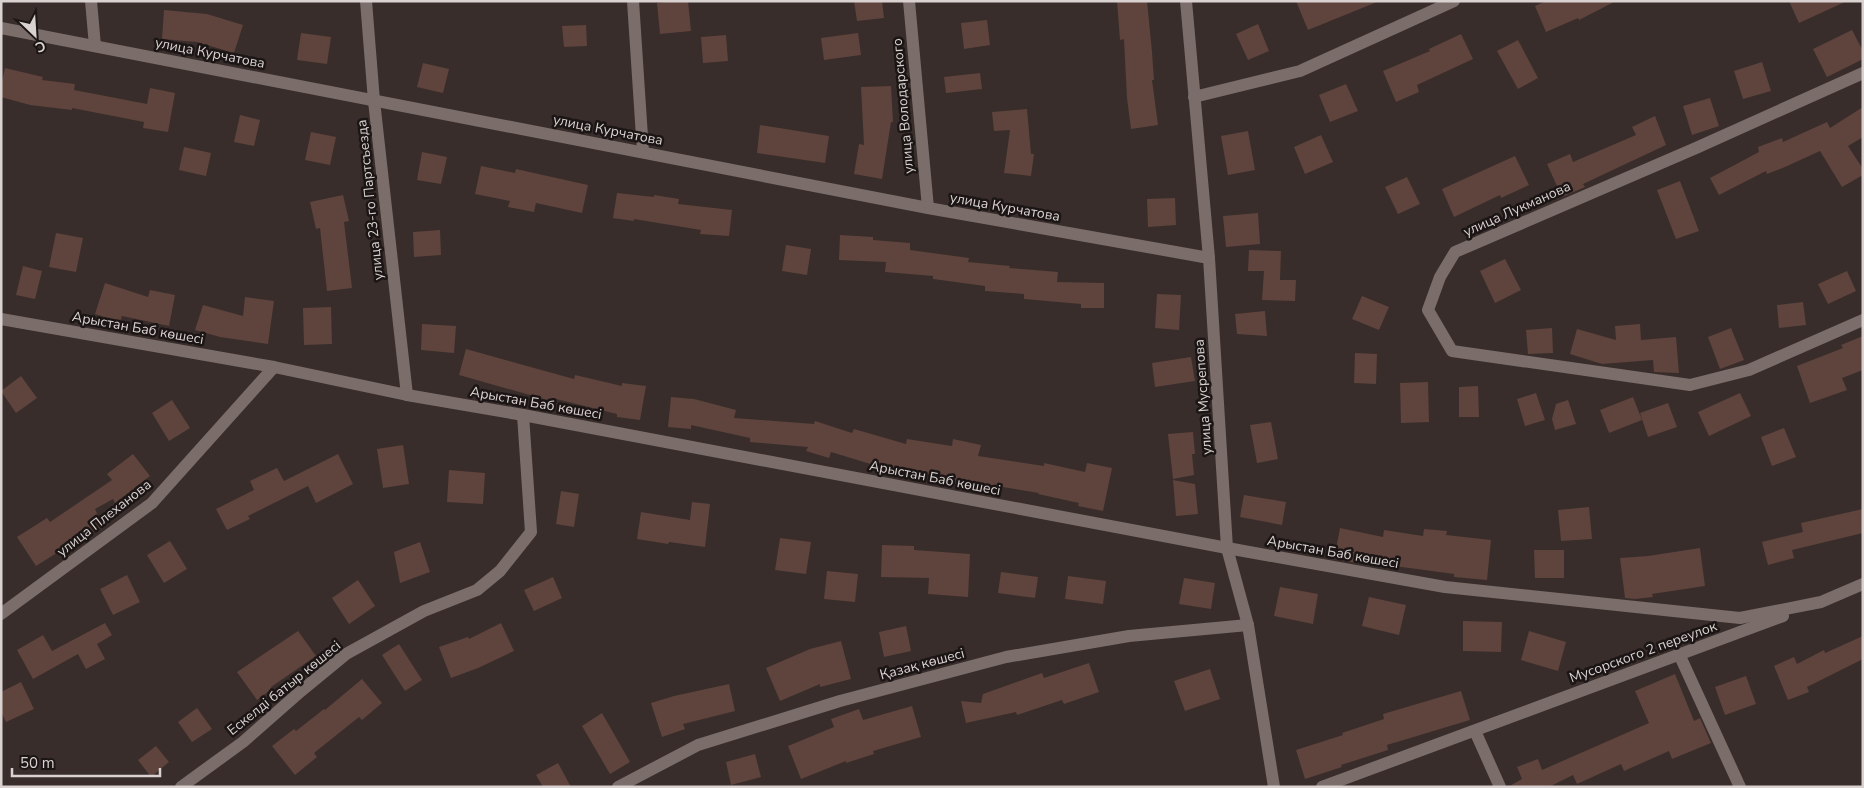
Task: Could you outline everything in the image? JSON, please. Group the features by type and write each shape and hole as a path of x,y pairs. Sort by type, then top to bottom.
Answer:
{"street":[{"path":"91,1 95,46"},
{"name":"улица 23-го Партсъезда","path":"366,1 374,101 407,395"},
{"path":"633,1 643,152"},
{"name":"улица Володарского","path":"909,1 928,208"},
{"name":"улица Мусрепова","path":"1186,1 1209,258 1228,548 1248,625 1274,787"},
{"path":"1194,96 1300,71 1454,1"},
{"name":"улица Курчатова","path":"1,28 928,208 1209,258"},
{"name":"улица Лукманова","path":"1863,73 1696,148 1455,252 1440,277 1428,310 1452,351 1690,385 1749,370 1863,320"},
{"name":"Арыстан Баб көшесі","path":"1,319 274,367 407,395 523,415 1228,548 1445,586 1740,618 1821,602 1863,584"},
{"name":"улица Плеханова","path":"1,614 152,503 274,367"},
{"name":"Ескелді батыр көшесі","path":"182,787 243,742 346,654 424,610 477,590 500,571 532,532 523,415"},
{"name":"Мусорского 2 переулок","path":"1322,787 1821,602"},
{"name":"Қазақ көшесі","path":"618,787 698,745 840,701 1006,657 1129,636 1248,625"},
{"path":"1679,654 1740,787"},
{"path":"1475,731 1500,787"}],"building":[{"path":"688,1 691,31 660,34 657,3"},
{"path":"854,1 882,1 884,18 857,21"},
{"path":"1117,1 1147,1 1154,80 1152,80 1158,125 1131,129 1127,98 1124,39 1120,40"},
{"path":"1296,1 1377,1 1377,2 1308,30"},
{"path":"1546,1 1616,1 1579,20 1578,18 1546,32 1535,6"},
{"path":"1789,1 1847,1 1799,23"},
{"path":"164,10 207,14 243,25 234,53 197,42 162,39"},
{"path":"987,20 990,45 964,49 961,23"},
{"path":"1258,24 1269,51 1248,60 1236,34"},
{"path":"586,25 587,46 564,47 562,26"},
{"path":"1852,30 1863,51 1863,59 1827,77 1813,49"},
{"path":"301,33 331,37 327,64 297,60"},
{"path":"858,33 861,55 824,60 821,38"},
{"path":"1461,34 1473,59 1417,85 1419,92 1396,102 1383,71 1430,51 1429,49"},
{"path":"726,35 728,61 703,63 701,37"},
{"path":"1518,40 1538,78 1518,89 1497,51"},
{"path":"1762,62 1771,91 1743,99 1734,71"},
{"path":"423,63 449,69 443,93 417,87"},
{"path":"5,68 43,77 42,80 75,84 74,90 147,104 150,88 175,93 168,132 143,128 144,122 72,108 72,110 30,105 1,97 1,85"},
{"path":"980,73 982,89 946,93 944,77"},
{"path":"1346,84 1358,111 1330,122 1319,95"},
{"path":"891,86 893,122 891,122 882,179 854,174 859,144 864,145 861,87"},
{"path":"1710,98 1719,126 1692,135 1683,106"},
{"path":"1863,107 1863,137 1848,146 1863,169 1863,175 1842,187 1820,151 1767,174 1766,171 1719,195 1710,178 1759,152 1758,147 1782,138 1783,142 1827,122 1830,128"},
{"path":"1027,109 1031,154 1034,154 1031,176 1004,173 1010,130 994,131 992,112"},
{"path":"240,115 260,120 254,146 234,142"},
{"path":"1655,116 1666,145 1583,184 1585,187 1562,197 1547,164 1570,154 1573,162 1636,135 1632,127"},
{"path":"760,125 829,136 825,163 757,153"},
{"path":"1248,131 1255,170 1228,175 1221,136"},
{"path":"311,132 336,137 330,165 305,160"},
{"path":"1321,135 1333,162 1305,174 1294,147"},
{"path":"184,147 211,153 206,176 179,170"},
{"path":"422,152 447,157 441,184 417,180"},
{"path":"1515,156 1529,185 1501,198 1500,195 1454,217 1442,189"},
{"path":"481,166 515,173 516,169 588,185 582,213 536,203 534,212 508,207 510,201 475,194"},
{"path":"1407,177 1420,204 1398,214 1385,187"},
{"path":"1680,181 1699,231 1676,239 1657,190"},
{"path":"617,193 654,197 654,195 679,199 678,204 732,210 729,236 700,234 701,230 634,219 634,221 613,218"},
{"path":"343,195 349,221 344,222 352,288 327,291 320,228 316,229 310,202"},
{"path":"1175,198 1176,225 1148,227 1147,199"},
{"path":"1258,213 1260,244 1226,247 1223,216"},
{"path":"440,230 441,255 414,257 413,232"},
{"path":"56,233 83,238 76,272 49,267"},
{"path":"840,235 873,237 873,240 910,243 910,250 969,258 968,262 1058,272 1057,282 1104,283 1104,308 1081,308 1081,304 1024,299 1024,294 985,291 985,286 933,279 933,276 885,272 886,262 839,260"},
{"path":"786,245 811,249 807,275 782,271"},
{"path":"1249,250 1281,251 1280,280 1296,280 1295,301 1262,300 1264,271 1248,271"},
{"path":"1505,259 1521,290 1495,303 1480,271"},
{"path":"23,266 42,271 35,299 16,295"},
{"path":"1847,271 1856,291 1828,304 1818,284"},
{"path":"105,283 148,297 150,290 175,295 169,326 122,316 120,322 95,314"},
{"path":"1157,294 1181,295 1179,330 1155,328"},
{"path":"1362,296 1389,307 1379,330 1352,319"},
{"path":"245,297 274,301 268,344 220,337 195,330 203,305 243,316"},
{"path":"1803,302 1806,325 1779,328 1777,305"},
{"path":"331,307 332,344 304,345 303,308"},
{"path":"1265,311 1267,336 1237,334 1235,314"},
{"path":"422,324 456,326 454,353 421,350"},
{"path":"1640,324 1641,340 1676,337 1679,373 1654,372 1653,360 1602,364 1570,354 1577,329 1616,340 1615,326"},
{"path":"1552,328 1553,353 1528,354 1526,330"},
{"path":"1731,328 1744,360 1720,369 1708,337"},
{"path":"1863,336 1863,370 1842,378 1847,390 1810,403 1797,366 1843,348 1841,345"},
{"path":"466,349 574,379 575,375 622,386 622,383 646,386 640,420 617,417 617,414 552,398 551,401 459,375"},
{"path":"1355,353 1377,354 1376,384 1354,383"},
{"path":"1191,357 1195,381 1155,387 1152,363"},
{"path":"21,376 37,398 16,413 1,391"},
{"path":"1428,382 1429,422 1401,423 1400,383"},
{"path":"1478,386 1479,417 1459,417 1459,387"},
{"path":"1536,393 1545,420 1525,426 1517,399"},
{"path":"1740,393 1751,416 1709,436 1698,412"},
{"path":"671,397 694,399 736,410 734,418 814,424 815,421 852,433 854,429 906,444 907,439 952,446 953,439 981,445 978,456 1044,466 1044,463 1085,472 1087,463 1112,468 1103,511 1078,506 1079,503 1039,493 972,482 971,488 944,482 945,477 887,469 831,452 829,458 806,451 808,447 750,442 750,438 691,425 691,429 668,427"},
{"path":"1633,397 1642,420 1609,433 1600,410"},
{"path":"172,400 190,428 169,441 152,413"},
{"path":"1568,400 1576,424 1555,430 1552,419 1556,404"},
{"path":"1668,403 1677,427 1648,437 1640,413"},
{"path":"1271,422 1278,459 1257,463 1250,425"},
{"path":"1784,428 1796,457 1772,466 1761,437"},
{"path":"1193,432 1195,454 1192,454 1194,475 1173,479 1168,434"},
{"path":"403,445 409,484 383,488 377,449"},
{"path":"133,454 150,476 115,503 113,499 95,509 103,526 91,534 90,532 36,566 17,537 47,518 50,522 112,480 107,474"},
{"path":"338,454 353,484 316,503 308,486 248,516 250,519 227,530 216,509 254,490 250,481 277,468 284,481"},
{"path":"449,470 485,473 483,504 447,502"},
{"path":"1173,480 1195,484 1198,514 1176,516"},
{"path":"561,491 579,494 574,527 556,524"},
{"path":"1244,495 1286,502 1282,525 1240,517"},
{"path":"692,502 710,504 705,547 637,539 641,512 690,520"},
{"path":"1589,507 1592,539 1561,541 1558,510"},
{"path":"1863,509 1863,533 1792,550 1794,558 1768,565 1762,542 1803,532 1801,523"},
{"path":"1340,528 1383,537 1384,530 1423,536 1424,529 1447,531 1446,535 1491,540 1487,580 1454,577 1454,574 1334,559"},
{"path":"780,538 811,542 806,574 775,570"},
{"path":"170,541 187,569 164,583 147,555"},
{"path":"420,542 430,572 400,583 394,552"},
{"path":"882,545 914,546 914,550 970,554 968,597 928,594 929,578 881,577"},
{"path":"1700,548 1705,586 1652,594 1653,597 1625,598 1620,558"},
{"path":"1534,550 1564,550 1564,578 1535,578"},
{"path":"827,571 858,574 855,602 824,599"},
{"path":"1001,572 1038,577 1035,598 998,593"},
{"path":"127,575 140,602 113,615 100,589"},
{"path":"1068,576 1106,581 1103,604 1065,599"},
{"path":"553,577 562,598 534,611 524,590"},
{"path":"1184,578 1215,583 1211,609 1179,604"},
{"path":"358,580 375,606 349,624 332,598"},
{"path":"1280,587 1318,594 1313,624 1274,616"},
{"path":"1369,597 1406,605 1399,635 1362,626"},
{"path":"1463,621 1502,622 1501,652 1463,651"},
{"path":"105,623 112,635 97,644 105,659 86,669 78,654 33,679 17,650 43,635 52,651"},
{"path":"501,623 514,651 451,678 439,647 468,637 469,639"},
{"path":"906,626 911,651 884,657 879,632"},
{"path":"298,631 316,656 271,687 272,689 257,700 237,672"},
{"path":"1529,631 1566,642 1558,671 1521,660"},
{"path":"1863,636 1863,659 1807,687 1809,692 1788,700 1774,666 1794,657 1797,664 1824,650 1825,653"},
{"path":"841,641 851,679 820,687 820,684 780,701 766,668 810,649"},
{"path":"399,644 422,680 405,691 382,655"},
{"path":"1089,663 1099,692 1064,704 1062,700 1017,715 1016,712 966,723 961,701 981,703 983,694 1042,673 1044,678"},
{"path":"1210,669 1220,699 1185,711 1174,681"},
{"path":"1675,674 1694,721 1700,718 1711,743 1672,759 1669,751 1624,771 1621,764 1577,784 1573,775 1549,787 1508,787 1522,779 1517,767 1538,759 1542,770 1649,723 1635,691"},
{"path":"1746,676 1756,704 1725,715 1715,687"},
{"path":"362,679 382,703 362,720 359,717 314,753 317,757 295,775 272,746 294,729 296,731 325,710"},
{"path":"21,682 34,709 6,722 1,712 1,692"},
{"path":"729,684 735,711 683,724 685,729 662,737 651,703"},
{"path":"1461,691 1470,720 1387,745 1388,750 1305,779 1296,750 1384,719 1383,714"},
{"path":"912,706 921,737 873,751 874,754 846,763 846,761 801,779 788,746 834,727 831,719 859,709 863,720"},
{"path":"197,708 212,729 192,742 178,722"},
{"path":"602,713 630,762 610,774 582,726"},
{"path":"156,746 169,762 151,777 138,760"},
{"path":"755,754 761,777 731,785 726,762"},
{"path":"558,763 571,787 543,787 536,775"}]}
